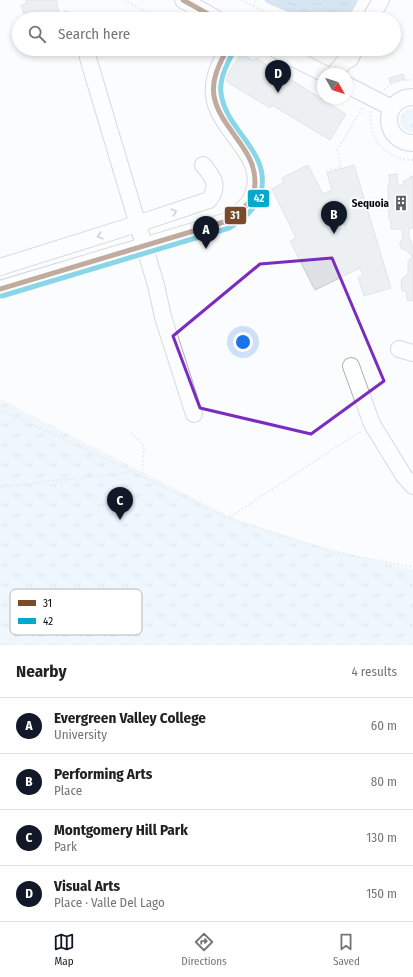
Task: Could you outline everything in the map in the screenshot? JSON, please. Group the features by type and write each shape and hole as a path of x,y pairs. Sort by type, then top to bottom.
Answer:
{"street":[{"path":"183,0 205,12"},
{"path":"374,12 381,0"},
{"path":"0,289 227,221 240,213 249,204 254,194 256,183 253,164 223,120 217,108 214,95 214,82 224,56"},
{"path":"289,56 317,70"},
{"path":"339,68 352,56"},
{"path":"88,58 143,246 156,285 163,317 194,414"},
{"path":"353,88 392,108"},
{"path":"413,97 404,98 397,102 389,115 389,122 394,136 407,143 413,143"},
{"path":"0,267 209,200 214,192 214,185 211,175 203,165"},
{"path":"351,366 372,424 404,476 413,486"}],"path":[{"path":"124,0 146,12"},
{"path":"242,0 264,12"},
{"path":"252,6 256,0"},
{"path":"326,171 342,167 337,150 363,106 372,110 370,118 373,135 382,149 396,158 413,160"},
{"path":"0,410 228,518 333,552 413,567"},
{"path":"228,518 372,424"},
{"path":"131,433 144,446 142,476"},
{"path":"0,487 133,472"}],"highlighted area":[{"path":"332,258 384,381 311,434 200,408 173,336 260,264"}],"green space":[{"path":"408,109 413,109 413,132 404,129 400,123 401,115"},
{"path":"0,399 226,515 295,539 413,570 413,645 0,645"}],"water":[{"path":"264,0 358,0 351,12 288,12 267,3"}],"building":[{"path":"26,0 58,0 56,1 59,12 24,12 21,5 27,3"},
{"path":"240,56 245,56 254,61 256,58 317,96 317,104 330,104 346,114 330,140 272,105 270,108 224,80"},
{"path":"403,74 405,79 390,83 389,78"},
{"path":"308,165 323,194 332,190 327,173 354,165 391,288 364,296 358,278 363,275 360,268 315,290 290,241 296,238 272,189 284,182 282,178","holes":["335,206 346,228 340,230 330,209"]},
{"name":"Sequoia","path":"397,174 398,186 404,185 403,181 413,176 413,228 409,228 409,238 413,248 412,256 406,250 402,249 400,245 400,242 403,239 402,229 391,229 391,220 389,220 389,175"},
{"path":"413,255 413,301 407,300 406,291 402,291 401,284 402,278 408,273 408,262"}],"transit line":[{"name":"31","path":"183,0 204,12"},
{"name":"31","path":"0,289 227,221 242,210 253,195 255,183 254,171 250,159 223,119 214,96 213,90 215,77 224,56"},
{"name":"42","path":"2,296 229,228 249,213 259,198 262,177 260,164 254,152 230,118 224,106 221,93 221,82 231,56"}],"place":[{"name":"Visual Arts","path":"278,93"},
{"name":"Sequoia","path":"401,203"},
{"name":"Performing Arts","path":"334,234"},
{"name":"Evergreen Valley College","path":"206,249"},
{"name":"Montgomery Hill Park","path":"120,520"}]}
